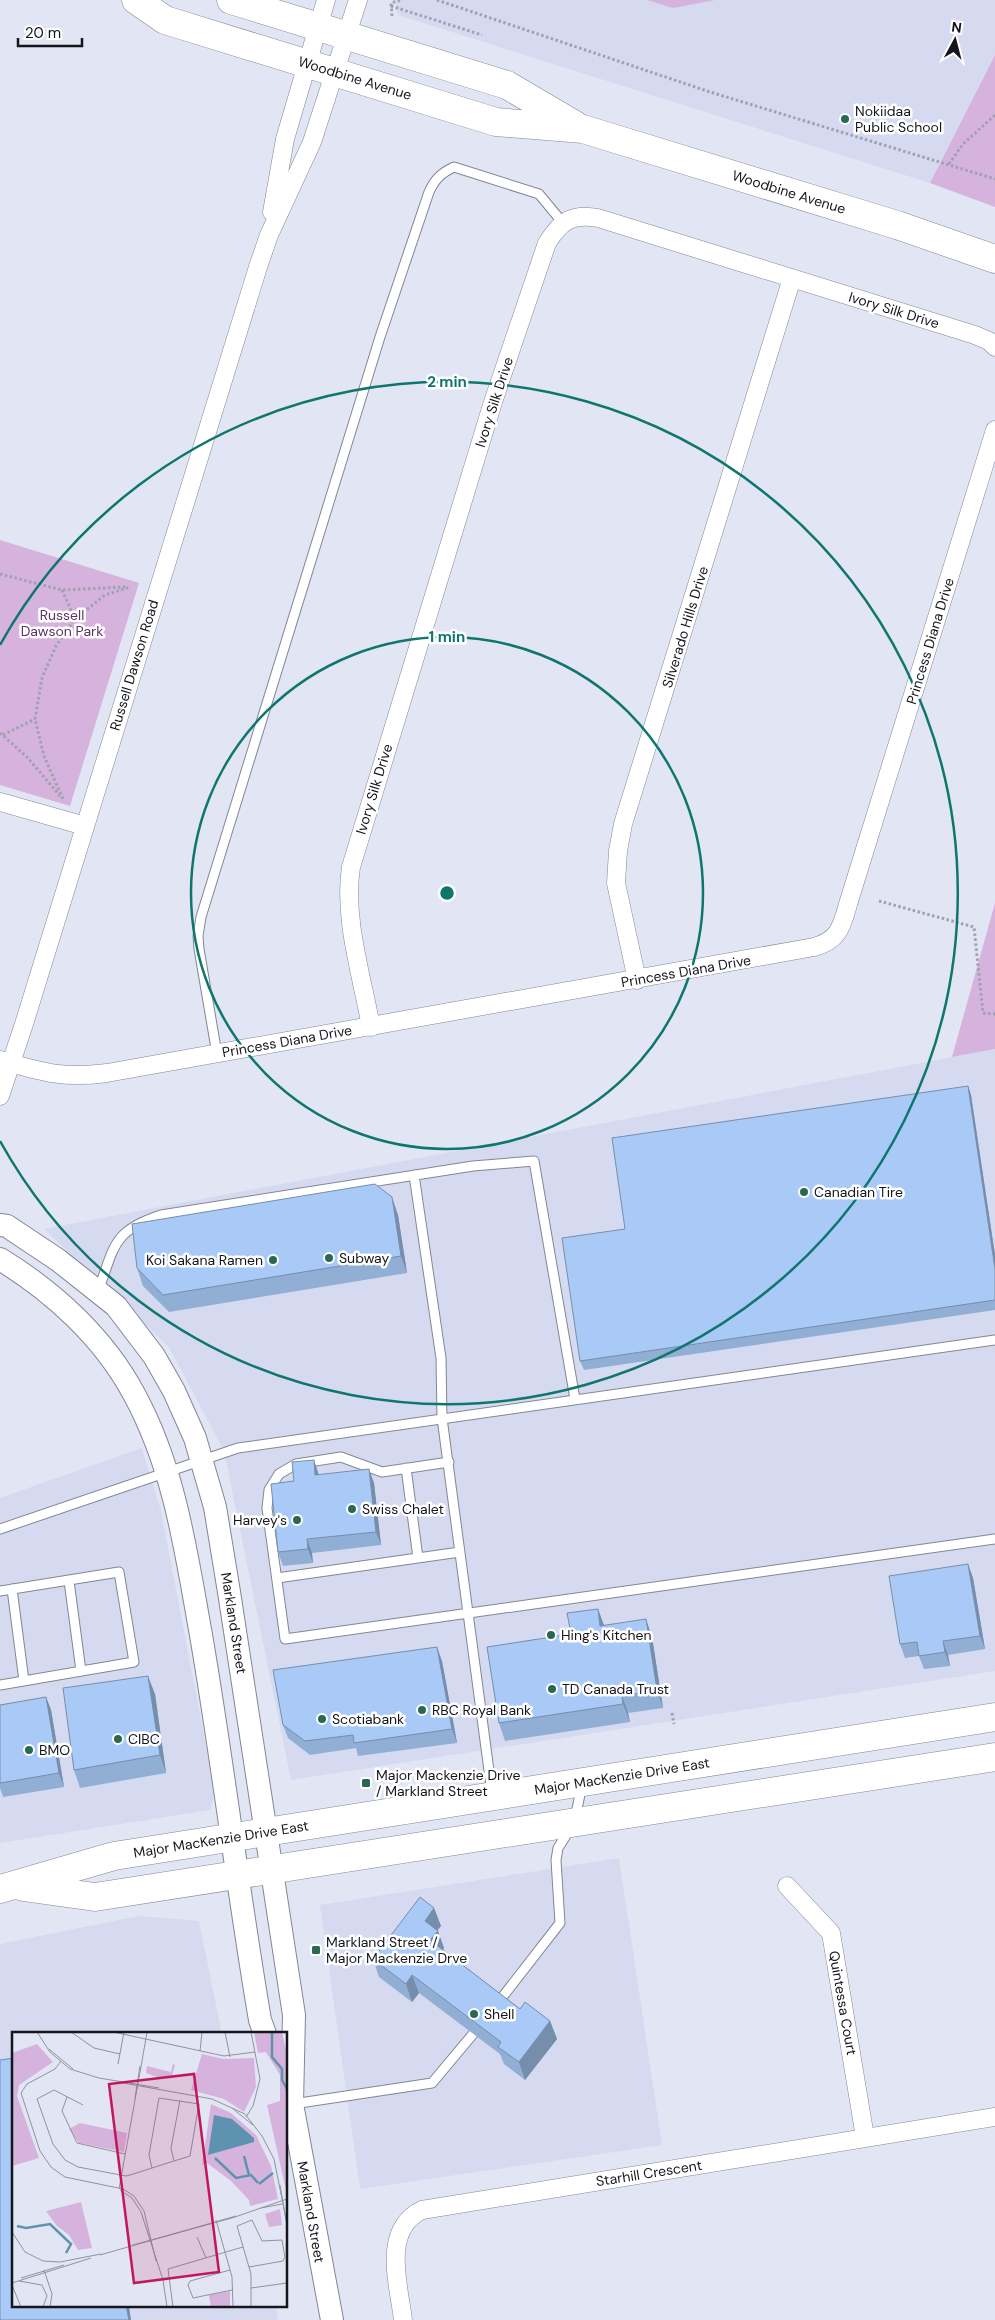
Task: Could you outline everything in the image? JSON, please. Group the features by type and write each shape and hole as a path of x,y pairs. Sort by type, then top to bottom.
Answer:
{"main road":[{"name":"Woodbine Avenue","path":"136,0 165,20 496,122 583,129 897,225 995,259"},
{"name":"Woodbine Avenue","path":"231,0 507,85 583,129"},
{"name":"Major MacKenzie Drive East","path":"7,1887 114,1856 995,1718"},
{"name":"Major MacKenzie Drive East","path":"7,1887 95,1897 995,1757"}],"street":[{"name":"Russell Dawson Road","path":"0,1096 5,1061 85,826 268,235 285,139 326,0"},
{"name":"Russell Dawson Road","path":"268,235 312,142 358,0"},
{"name":"Ivory Silk Drive","path":"372,1027 350,914 348,889 351,867 493,402 547,243 563,222 586,216 598,218 974,335 989,340 995,347"},
{"name":"Silverado Hills Drive","path":"637,980 616,884 618,852 624,824 792,278"},
{"name":"Princess Diana Drive","path":"5,1061 56,1076 79,1077 814,948 833,939 840,928 995,430"},
{"path":"0,802 85,826"},
{"name":"Markland Street","path":"0,1225 7,1226 58,1260 98,1291 124,1316 154,1356 189,1423 202,1461 218,1525 294,2015 289,2097 332,2320"},
{"path":"0,1259 23,1273 49,1293 102,1346 133,1392 168,1471 179,1511 189,1565 214,1714 236,1876 260,2020 264,2032"},
{"name":"Quintessa Court","path":"787,1886 831,1933 865,2137"},
{"name":"Starhill Crescent","path":"403,2320 396,2248 398,2236 407,2220 422,2210 995,2117"}],"lane":[{"path":"217,1054 199,949 198,936 201,917 377,347 429,192 434,180 443,172 454,167 539,194 563,222"},
{"path":"98,1291 115,1244 123,1234 138,1222 161,1215 473,1166 534,1161 575,1400"},
{"path":"414,1175 442,1358 442,1418 492,1796"},
{"path":"0,1529 238,1448 995,1342"},
{"path":"449,1462 382,1472 341,1457 296,1464 279,1474 269,1490 267,1508 285,1639 995,1539"},
{"path":"406,1468 418,1558"},
{"path":"277,1578 460,1552"},
{"path":"0,1591 119,1572 134,1662 0,1685"},
{"path":"69,1580 80,1671"},
{"path":"12,1589 24,1681"},
{"path":"497,2004 560,1924 556,1860 558,1848 574,1823 582,1783"},
{"path":"289,2097 432,2083 473,2034"}],"path":[{"path":"392,16 391,3 401,0"},
{"path":"437,0 710,92 995,179"},
{"path":"391,6 482,35"},
{"path":"949,164 963,144 995,115"},
{"path":"0,574 62,590 130,587 105,595 75,619 56,646 42,678 35,719 44,756 64,800 27,757 1,734 35,719"},
{"path":"62,590 75,619"},
{"path":"879,901 974,927 983,1013 995,1014"},
{"path":"672,1713 674,1724"}],"shaded area":[{"name":"Nokiidaa Public School","path":"395,0 995,0 995,55 930,183 398,15"},
{"path":"995,1049 995,1671 291,1780 224,1451 169,1347 44,1229"},
{"path":"142,1448 161,1511 215,1793 210,1810 0,1843 0,1498"},
{"path":"619,1858 662,2145 360,2189 320,1905"},
{"path":"139,1916 199,1921 222,2032 12,2032 12,2308 276,2308 278,2320 0,2320 0,1944"}],"green space":[{"path":"647,0 715,0 673,8"},
{"path":"995,55 995,207 930,183"},
{"name":"Russell Dawson Park","path":"0,540 139,583 70,806 0,785"},
{"path":"995,903 995,1049 952,1057"}],"building":[{"name":"Canadian Tire","path":"968,1086 995,1269 995,1300 580,1361 562,1238 625,1229 612,1138"},
{"path":"375,1184 392,1197 401,1256 163,1295 137,1268 132,1224"},
{"path":"314,1460 315,1475 369,1469 376,1532 307,1539 308,1549 278,1552 271,1484 294,1481 292,1462"},
{"path":"968,1564 980,1636 943,1641 945,1652 919,1656 917,1642 900,1644 889,1576"},
{"path":"598,1609 600,1626 646,1619 657,1690 622,1696 623,1704 499,1723 487,1647 571,1634 567,1613"},
{"path":"437,1647 452,1729 354,1743 353,1735 305,1741 283,1725 273,1670"},
{"name":"CIBC","path":"148,1676 160,1755 74,1770 63,1688"},
{"name":"BMO","path":"46,1697 59,1773 0,1783 0,1705"},
{"path":"420,1897 434,1908 425,1921 438,1931 430,1940 520,2009 525,2002 550,2021 519,2062 498,2047 501,2042 412,1975 406,1984 373,1959"},
{"path":"12,2058 12,2308 126,2308 129,2320 0,2320 0,2060"}],"place":[{"name":"Nokiidaa Public School","path":"845,119"},
{"name":"Canadian Tire","path":"804,1192"},
{"name":"Subway","path":"329,1258"},
{"name":"Koi Sakana Ramen","path":"273,1260"},
{"name":"Swiss Chalet","path":"352,1509"},
{"name":"Harvey's","path":"297,1520"},
{"name":"Hing's Kitchen","path":"551,1635"},
{"name":"TD Canada Trust","path":"552,1689"},
{"name":"RBC Royal Bank","path":"422,1710"},
{"name":"Scotiabank","path":"322,1719"},
{"name":"CIBC","path":"118,1739"},
{"name":"BMO","path":"29,1750"},
{"name":"Major Mackenzie Drive / Markland Street","path":"366,1783"},
{"name":"Markland Street / Major Mackenzie Drve","path":"316,1950"},
{"name":"Shell","path":"474,2014"}]}
